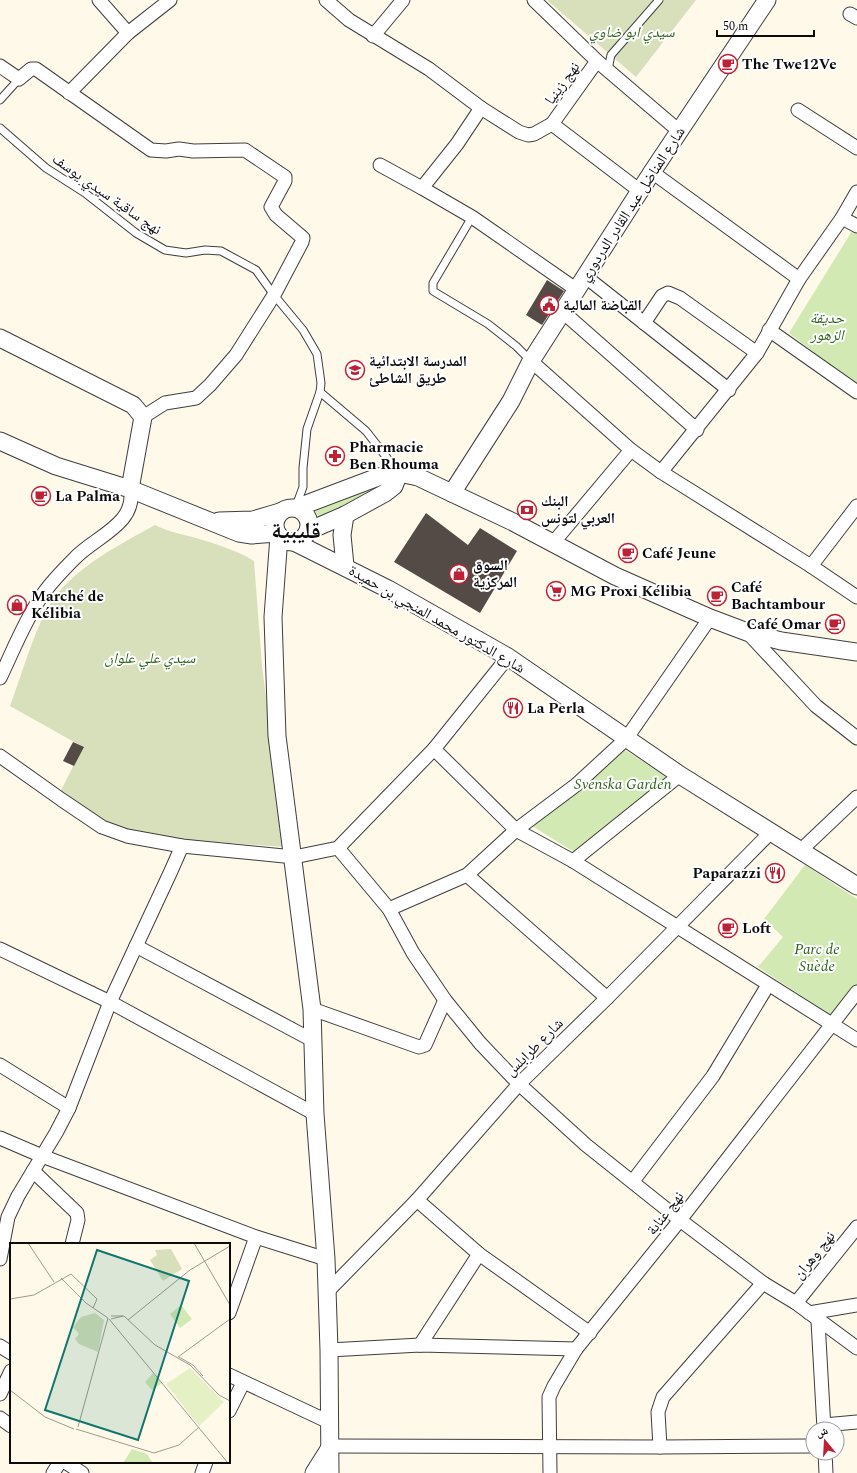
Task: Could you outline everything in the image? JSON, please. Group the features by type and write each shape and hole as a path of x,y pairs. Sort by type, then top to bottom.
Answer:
{"street":[{"path":"99,0 128,33"},
{"path":"69,93 128,33 170,0"},
{"path":"326,0 348,20 428,69 481,108 524,135 534,134 552,124 640,191"},
{"path":"373,36 403,0"},
{"path":"534,0 602,65 679,131"},
{"name":"شارع المناضل عبد القادر الدردوري","path":"452,493 511,401 531,361 582,284 652,172 767,0"},
{"name":"نهج زينيا","path":"552,124 602,65"},
{"path":"0,66 19,79 31,69 36,69 151,150 245,150 285,177 285,181 271,207 276,215 303,238 274,295 236,355 210,385 196,398 165,403 143,417 130,489 131,505 127,514 107,532 92,542 75,558 41,596 27,620 0,678"},
{"path":"422,188 457,144 481,108"},
{"path":"798,110 857,148"},
{"path":"380,165 472,217 644,323 729,390"},
{"path":"652,172 800,279"},
{"path":"661,472 697,430 757,353 800,279 842,218 857,192"},
{"path":"842,218 857,226"},
{"path":"644,323 662,296 668,293 680,298 757,353"},
{"path":"563,312 697,430"},
{"path":"769,330 857,392"},
{"path":"0,338 133,405 143,417"},
{"path":"531,361 631,450 661,472 811,566 857,597"},
{"path":"0,441 56,466 130,489 207,520 252,535 285,538 304,537 308,531 345,515 390,490 399,473"},
{"path":"553,543 631,450"},
{"path":"207,520 237,521 267,516 378,477 406,473 452,493 553,543 615,576 710,618 747,632 782,641 857,652"},
{"path":"811,566 857,506"},
{"path":"290,509 301,510 308,519 308,531"},
{"path":"290,509 275,524 285,538 276,582 273,617 277,736 294,857 312,1010 315,1114 326,1259 331,1446 330,1473"},
{"path":"345,515 342,535 345,566"},
{"name":"شارع الدكتور محمد المنجي بن حميدة","path":"285,538 345,566 508,657 626,740 857,886"},
{"path":"390,909 467,875 516,830 576,785 626,740 710,618"},
{"path":"747,632 816,706 857,738"},
{"path":"0,756 102,827 127,836 182,846 294,857 338,848 434,749 508,657"},
{"path":"434,749 516,830 573,862 857,1040"},
{"path":"573,862 680,775"},
{"path":"800,851 857,797"},
{"name":"شارع طرابلس","path":"327,1292 417,1200 519,1084 607,998 771,832"},
{"path":"0,1259 8,1217 18,1196 69,1108 110,1002 172,871 182,846"},
{"path":"338,848 390,909 413,953 445,1000 480,1043 519,1084 586,1145 680,1220 763,1283 796,1304 857,1348"},
{"path":"467,875 607,998"},
{"path":"136,946 312,1040"},
{"path":"0,949 110,1002 315,1114"},
{"path":"633,1181 713,1076 768,985"},
{"name":"نهج عنابة","path":"550,1473 550,1398 554,1386 576,1349 680,1220 833,1025 857,992"},
{"path":"312,1010 419,1047 425,1045 445,1000"},
{"path":"0,1065 69,1108"},
{"path":"0,1138 42,1156 256,1237 326,1259"},
{"path":"33,1171 77,1213 78,1220 72,1243"},
{"path":"417,1200 479,1254 590,1333"},
{"name":"نهج وهران","path":"796,1304 857,1227"},
{"path":"230,1310 256,1237"},
{"path":"420,1345 479,1254"},
{"path":"660,1447 658,1412 663,1397 763,1283"},
{"path":"814,1317 857,1305"},
{"path":"814,1317 823,1421"},
{"path":"329,1350 420,1345 576,1349"},
{"path":"0,1346 10,1352"},
{"path":"0,1394 10,1373"},
{"path":"230,1376 243,1383 330,1422"},
{"path":"230,1410 243,1383"},
{"path":"845,1424 857,1422"},
{"path":"331,1446 805,1446"},
{"path":"314,1473 331,1446"},
{"path":"826,1461 826,1473"},
{"path":"54,1473 59,1463"},
{"path":"67,1463 82,1473"},
{"path":"202,1473 206,1463"}],"lane":[{"path":"602,65 659,0"},
{"path":"0,100 19,79"},
{"name":"نهج ساقية سيدي يوسف","path":"0,128 46,168 85,193 136,232 165,250 186,252 205,250 221,252 256,270 274,295 303,330 317,354 321,383 320,392 307,428 303,468 303,487 290,509"},
{"path":"472,217 433,283 433,291 488,324 516,346 531,361"},
{"path":"320,392 366,431 399,473"}],"green space":[{"name":"سيدي ابو ضاوي","path":"547,0 696,0 636,77"},
{"name":"حديقة الزهور","path":"852,231 857,234 857,386 789,333"},
{"path":"388,481 321,521 312,505"},
{"name":"سيدي علي علوان","path":"155,525 226,548 254,561 262,666 285,847 134,836 108,825 59,794 83,747 10,706 29,650 47,609 54,598 75,575 87,566 114,548"},
{"name":"Svenska Garden","path":"620,747 673,780 584,858 532,826"},
{"name":"Parc de Suède","path":"805,865 857,899 857,995 838,1020 758,967 783,937 764,919"}],"building":[{"name":"القباضة المالية","path":"547,280 564,291 542,325 526,315"},
{"name":"السوق المركزية","path":"426,513 468,545 480,528 517,551 480,613 394,562"},
{"path":"73,742 84,747 74,766 63,761"}],"place":[{"name":"The Twe12Ve","path":"728,64"},
{"name":"القباضة المالية","path":"549,305"},
{"name":"المدرسة الابتدائية طريق الشاطئ","path":"355,370"},
{"name":"Pharmacie Ben Rhouma","path":"335,456"},
{"name":"La Palma","path":"41,496"},
{"name":"البنك العربي لتونس","path":"527,510"},
{"name":"Café Jeune","path":"628,553"},
{"name":"السوق المركزية","path":"459,574"},
{"name":"MG Proxi Kélibia","path":"556,591"},
{"name":"Café Bachtambour","path":"717,596"},
{"name":"Marché de Kélibia","path":"17,605"},
{"name":"Café Omar","path":"835,624"},
{"name":"La Perla","path":"513,708"},
{"name":"Paparazzi","path":"775,873"},
{"name":"Loft","path":"728,928"}],"district":[{"name":"قليبية","path":"296,530"}]}
